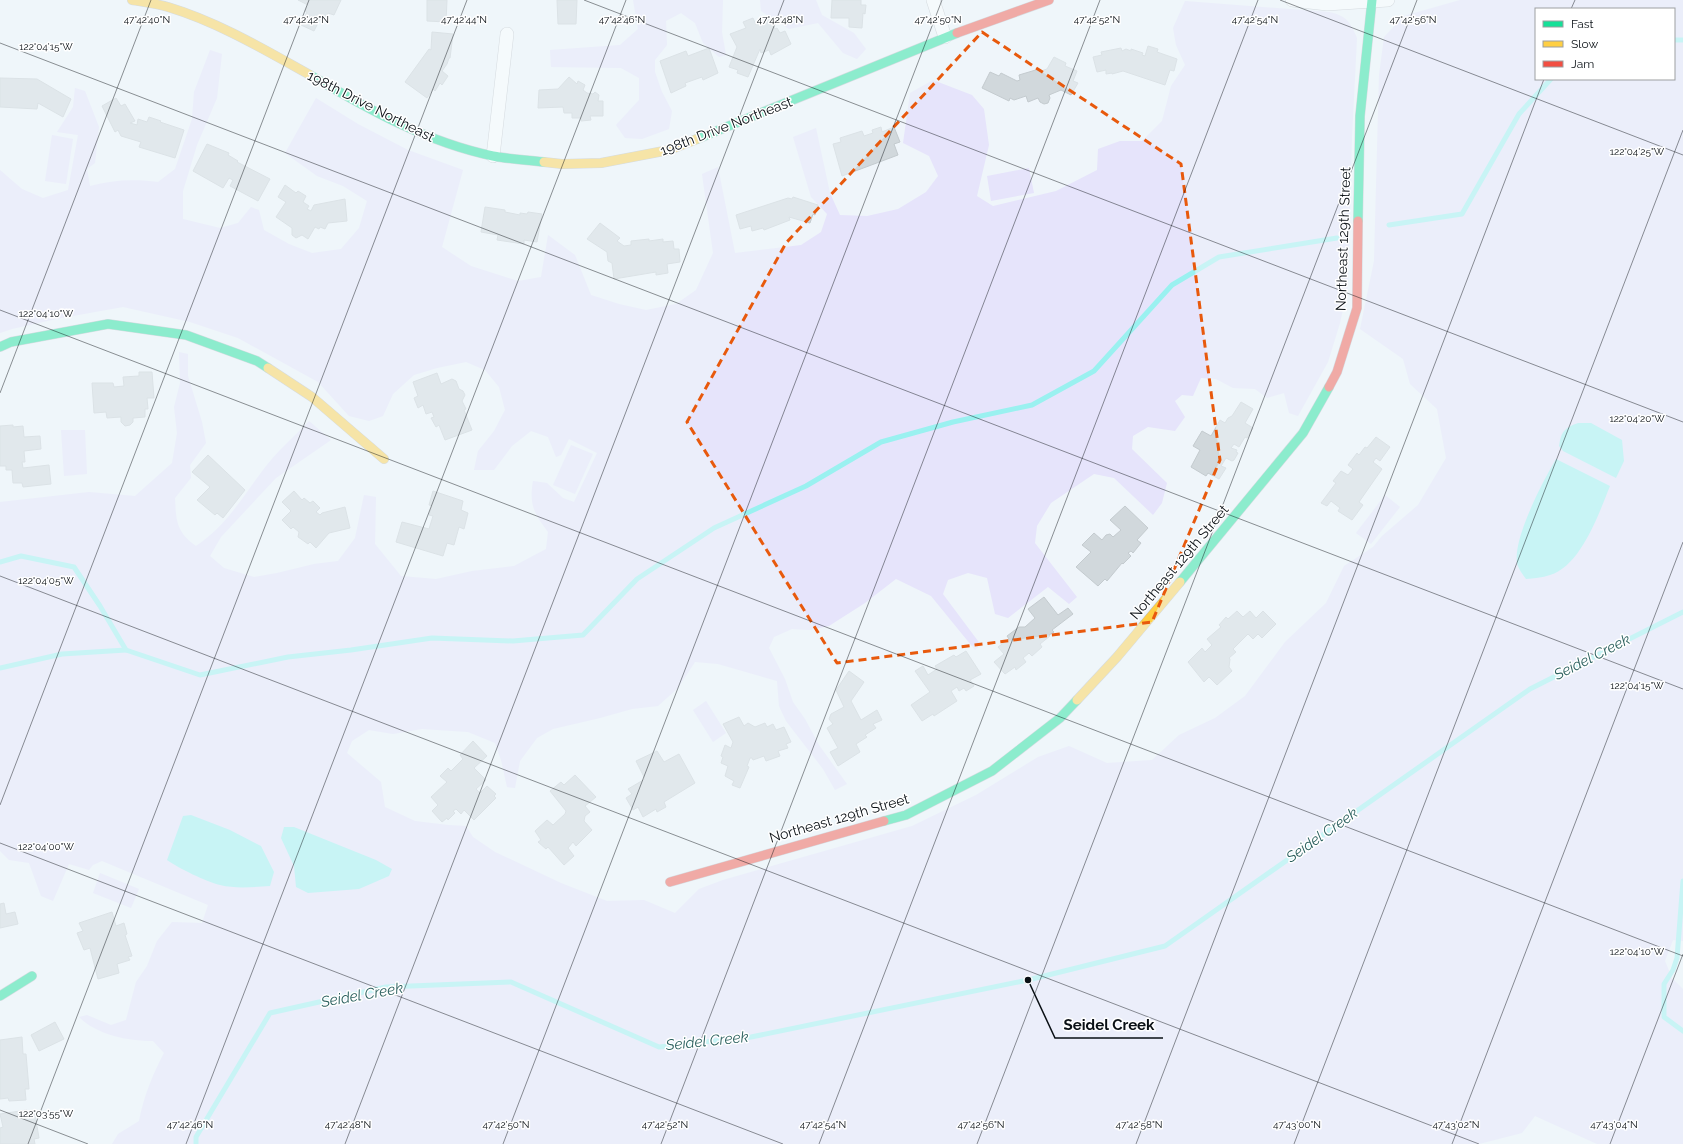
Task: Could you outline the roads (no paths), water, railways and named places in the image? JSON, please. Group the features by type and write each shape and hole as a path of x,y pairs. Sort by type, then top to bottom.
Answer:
{"street":[{"name":"198th Drive Northeast","path":"132,0 168,7 214,25 262,48 356,102 408,128 447,143 493,156 562,164 601,163 669,150 945,38 1049,0"},
{"path":"933,0 945,38"},
{"path":"1292,0 1327,4 1388,0"},
{"name":"Northeast 129th Street","path":"670,882 906,816 992,771 1060,718 1117,657 1256,492 1303,432 1337,372 1357,308 1360,116 1372,1"},
{"path":"493,156 507,34"},
{"path":"0,347 11,342 108,324 186,335 257,361 312,397 384,459"},
{"path":"0,996 32,976"}],"water":[{"path":"1578,423 1591,423 1622,440 1624,461 1616,478 1563,451 1559,446 1564,431"},
{"path":"1556,459 1610,486 1588,537 1571,561 1561,570 1550,575 1526,579 1517,563 1517,552 1520,539 1530,510"},
{"path":"191,815 230,830 261,846 274,872 270,886 239,887 220,885 207,881 167,860 183,816"},
{"path":"284,827 294,827 376,860 392,869 389,876 359,889 308,893 296,887 294,866 281,838"}],"waterway":[{"path":"1675,40 1683,40"},
{"path":"1389,225 1462,214 1519,114 1550,80"},
{"path":"0,562 21,556 74,567 100,606 126,650 200,675 288,657 351,650 432,638 513,641 583,635 637,579 714,528 806,486 881,442 953,422 1032,405 1094,371 1172,285 1219,257 1337,238"},
{"name":"Seidel Creek","path":"196,1144 196,1137 270,1013 386,987 511,982 659,1047 751,1037 1028,980 1165,946 1530,689 1683,612"},
{"path":"0,668 62,654 126,650"},
{"path":"1683,881 1677,958 1673,970 1664,984 1664,1017 1683,1031"}],"place":[{"name":"Seidel Creek","path":"1028,980"}]}
